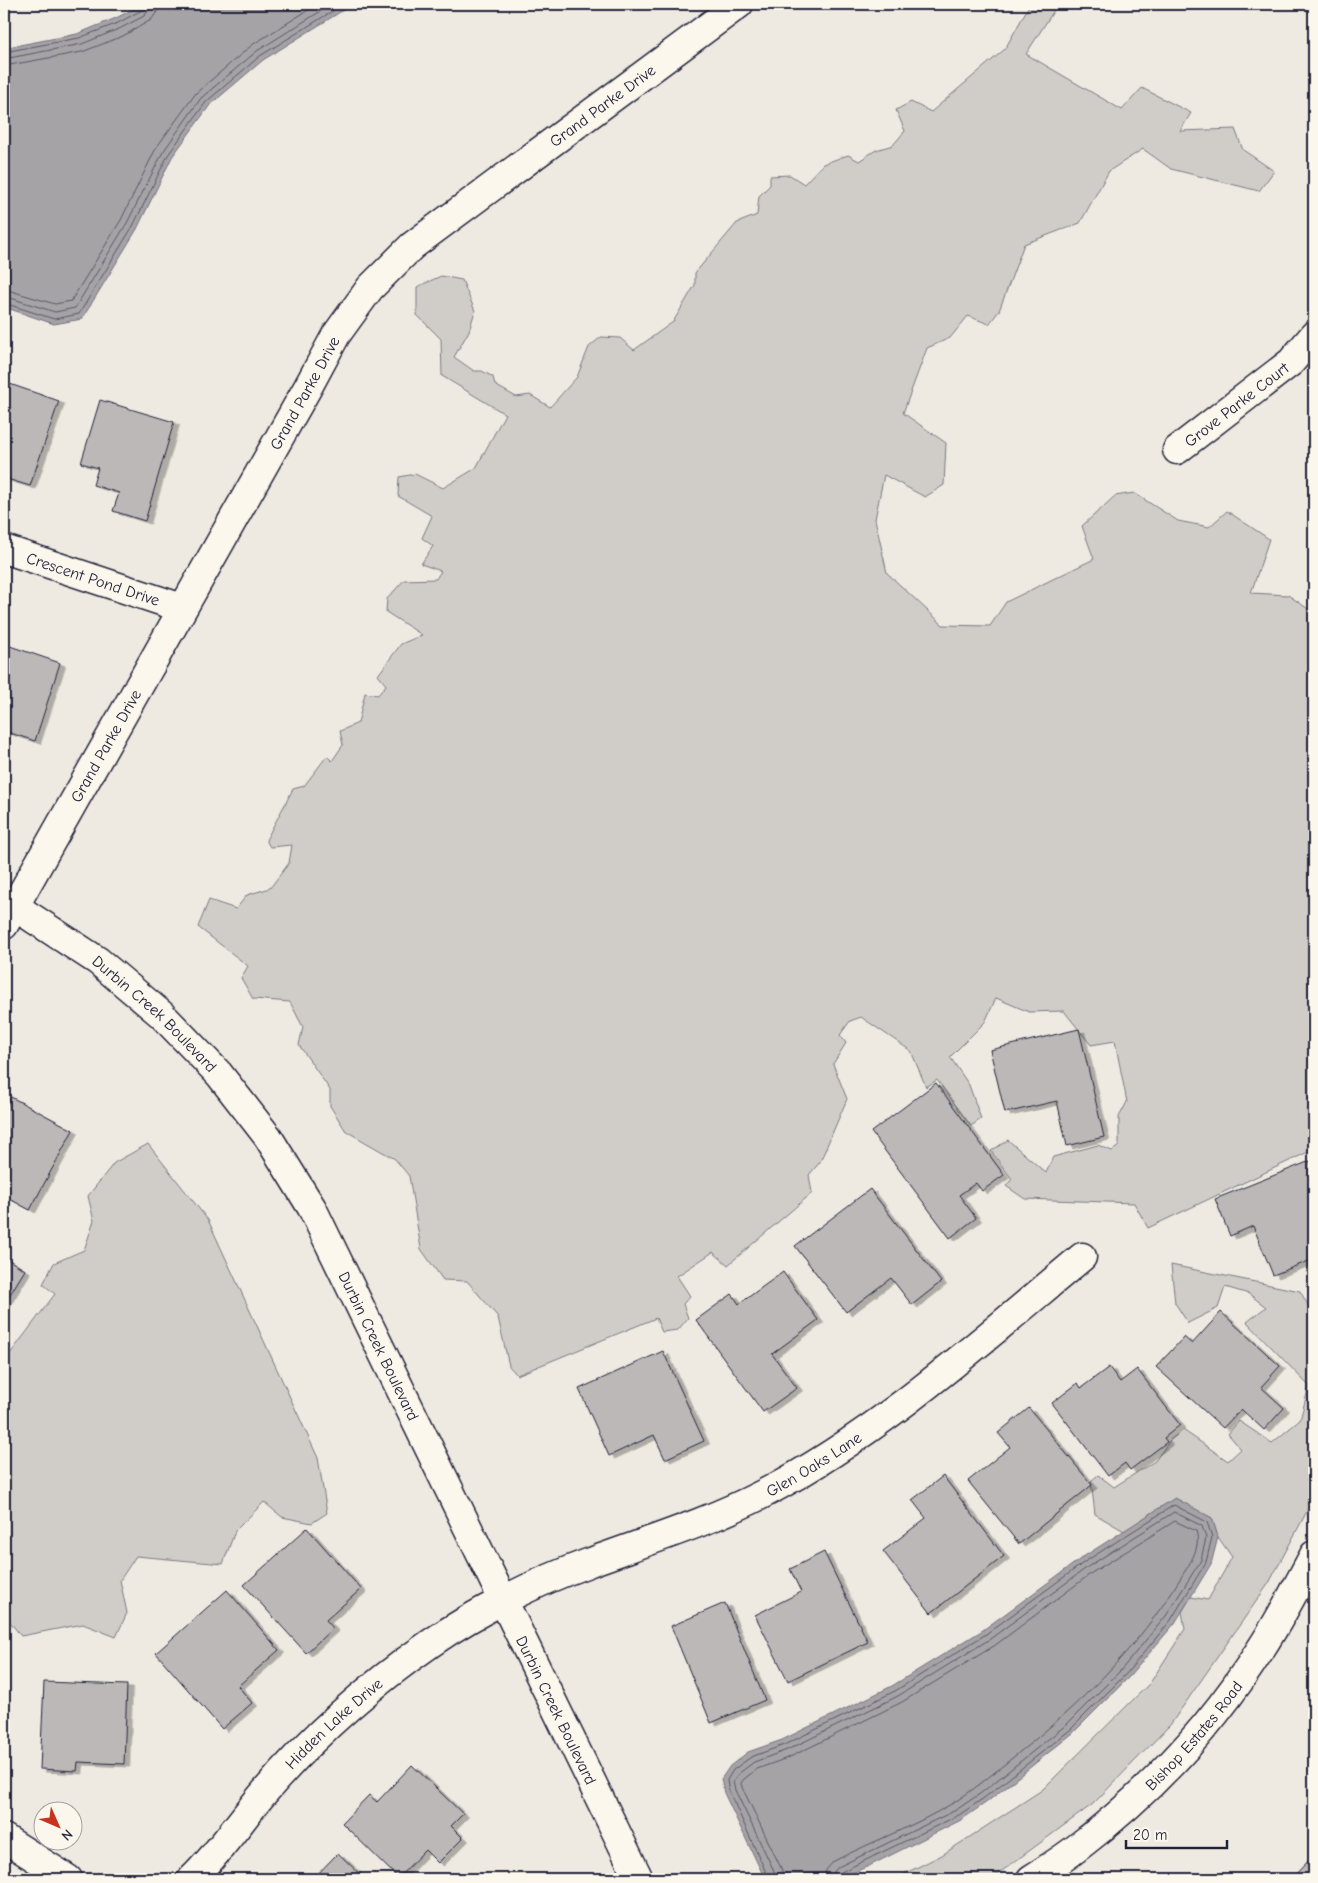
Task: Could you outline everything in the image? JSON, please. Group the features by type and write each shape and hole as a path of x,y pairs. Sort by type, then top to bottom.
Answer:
{"street":[{"name":"Grand Parke Drive","path":"7,911 182,608 336,335 370,288 412,246 739,4"},
{"name":"Grove Parke Court","path":"1177,450 1291,362 1314,335"},
{"name":"Crescent Pond Drive","path":"4,549 182,608"},
{"name":"Durbin Creek Boulevard","path":"7,911 98,961 162,1015 218,1074 268,1137 312,1208 639,1879"},
{"name":"Glen Oaks Lane","path":"503,1600 585,1564 687,1528 762,1494 840,1450 914,1397 1082,1257"},
{"name":"Bishop Estates Road","path":"1031,1879 1078,1848 1140,1796 1175,1760 1221,1706 1262,1648 1314,1555"},
{"name":"Hidden Lake Drive","path":"192,1879 264,1793 316,1736 372,1686 434,1641 503,1600"},
{"path":"4,1838 68,1879"}],"shaded area":[{"path":"1030,4 1058,4 1026,54 1122,110 1142,88 1191,113 1180,131 1235,129 1243,150 1274,171 1259,191 1171,169 1143,149 1109,171 1080,223 1024,244 999,311 989,324 968,316 950,338 927,348 903,413 946,443 944,485 925,497 884,475 875,519 887,573 943,625 990,626 1006,602 1094,559 1082,526 1115,496 1134,493 1178,521 1209,527 1227,511 1269,539 1251,593 1288,595 1314,613 1314,1151 1306,1153 1148,1228 1134,1203 1025,1199 1006,1186 1012,1179 991,1151 1008,1140 1046,1173 1053,1157 1098,1145 1112,1151 1119,1146 1119,1117 1127,1102 1115,1041 1091,1045 1064,1011 1029,1012 996,998 985,1022 950,1057 969,1085 981,1119 971,1126 937,1080 926,1087 911,1051 861,1017 850,1021 840,1035 846,1043 833,1064 847,1099 820,1162 809,1175 812,1193 728,1265 713,1252 677,1276 690,1296 683,1304 688,1318 678,1330 662,1332 656,1318 517,1375 509,1366 498,1317 467,1281 443,1280 421,1249 409,1176 395,1159 346,1131 330,1106 330,1090 299,1045 303,1027 290,1002 253,999 241,978 248,966 198,927 209,900 236,909 247,895 270,888 289,863 292,845 270,847 266,840 293,789 304,786 327,756 332,761 343,745 340,731 358,723 365,693 378,695 386,685 378,675 401,644 422,635 386,612 387,599 404,580 436,579 441,571 421,564 433,546 422,538 432,516 398,496 399,477 415,474 443,488 476,468 505,414 442,376 441,339 417,315 417,287 441,276 462,280 475,311 469,331 454,357 474,371 482,371 493,377 495,385 516,397 530,395 550,407 577,377 589,347 601,337 620,338 634,350 673,322 695,285 695,273 737,223 757,215 759,196 770,185 770,176 790,175 804,184 823,164 848,155 859,161 876,150 893,145 905,131 896,110 911,102 931,112 1005,49"},
{"path":"148,1144 208,1220 318,1458 327,1513 312,1523 282,1517 264,1502 235,1531 223,1564 136,1556 120,1580 127,1613 116,1637 83,1624 21,1636 4,1614 4,1416 10,1409 4,1396 4,1362 55,1294 43,1284 54,1263 84,1250 94,1221 88,1196 114,1163"},
{"path":"1171,1265 1300,1291 1314,1316 1314,1498 1269,1583 1170,1725 1093,1804 991,1879 894,1879 942,1855 1042,1790 1150,1683 1185,1629 1182,1612 1191,1597 1208,1600 1232,1557 1218,1537 1212,1518 1175,1498 1124,1531 1095,1514 1091,1481 1098,1475 1114,1487 1155,1461 1170,1440 1183,1430 1228,1461 1241,1449 1228,1434 1239,1421 1272,1443 1300,1420 1309,1386 1247,1322 1266,1307 1249,1294 1225,1287 1218,1308 1188,1323 1175,1303"}],"water":[{"path":"143,4 353,4 263,60 210,105 172,157 137,229 82,319 54,324 4,307 4,48 77,34 116,18"},
{"path":"1175,1498 1212,1518 1218,1537 1211,1564 1175,1623 1129,1677 1073,1733 987,1802 961,1820 869,1866 838,1879 765,1879 724,1793 721,1779 730,1766 748,1752 782,1740 892,1686 983,1630 1083,1557"}],"building":[{"path":"4,382 59,401 30,486 4,478"},
{"path":"100,400 174,422 145,521 113,511 119,493 93,485 98,468 81,463"},
{"path":"4,644 60,663 35,741 4,731"},
{"path":"1079,1029 1104,1137 1067,1146 1057,1101 1005,1113 990,1050"},
{"path":"936,1083 1004,1175 982,1191 976,1183 959,1195 976,1218 950,1238 871,1132"},
{"path":"11,1097 73,1130 30,1210 4,1196 4,1111"},
{"path":"1310,1161 1314,1172 1314,1259 1273,1275 1253,1226 1230,1236 1215,1199"},
{"path":"870,1189 941,1282 912,1305 891,1278 846,1312 795,1246"},
{"path":"4,1257 25,1270 4,1304"},
{"path":"783,1272 818,1320 772,1354 797,1388 763,1412 696,1320 732,1294 739,1304"},
{"path":"1221,1312 1280,1366 1261,1387 1284,1408 1264,1430 1241,1409 1223,1428 1156,1367 1184,1337 1192,1344"},
{"path":"663,1351 704,1441 665,1459 654,1435 609,1456 579,1389"},
{"path":"1109,1367 1120,1382 1137,1369 1180,1425 1164,1438 1167,1442 1130,1470 1125,1463 1108,1476 1052,1403 1078,1383 1081,1388"},
{"path":"1029,1408 1092,1485 1019,1544 968,1481 1010,1447 998,1433"},
{"path":"943,1476 1004,1556 931,1613 883,1551 926,1518 912,1500"},
{"path":"307,1528 361,1589 326,1620 333,1628 306,1653 244,1585"},
{"path":"824,1552 868,1642 788,1681 755,1615 801,1592 790,1569"},
{"path":"227,1590 279,1650 238,1686 252,1703 222,1729 156,1653"},
{"path":"725,1603 765,1700 711,1723 671,1626"},
{"path":"44,1682 127,1685 124,1764 78,1762 77,1771 40,1769"},
{"path":"412,1765 463,1814 451,1826 463,1838 438,1863 425,1850 398,1878 342,1823 369,1795 377,1802"},
{"path":"338,1853 365,1879 313,1879"},
{"path":"1314,1855 1314,1879 1291,1879"}]}
